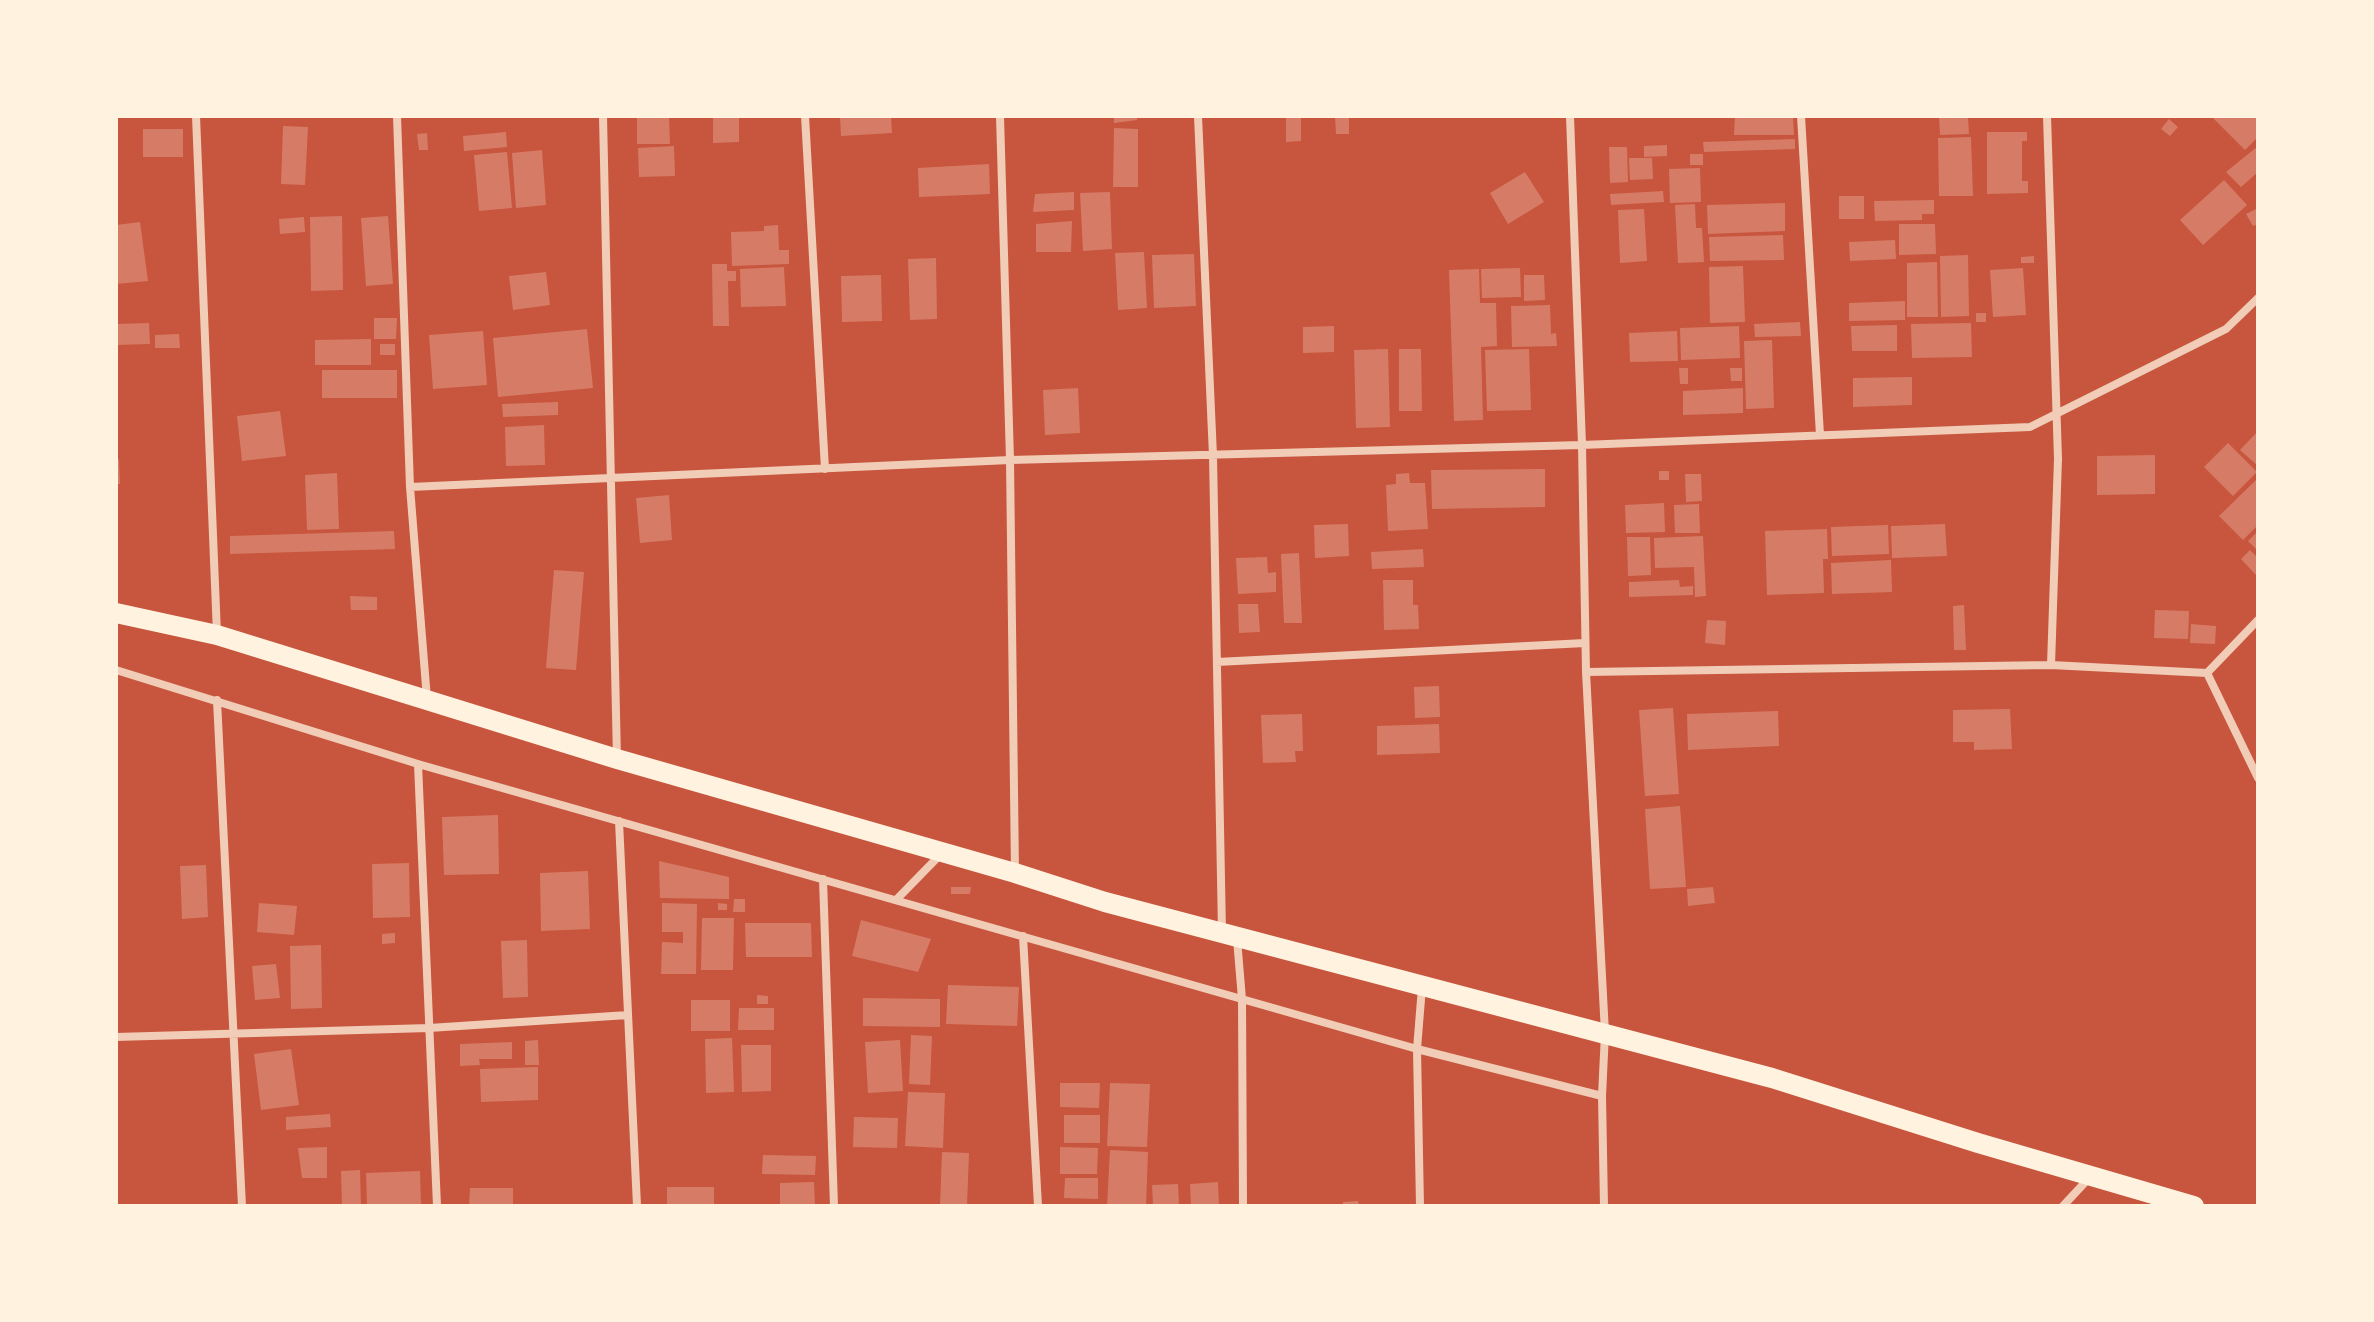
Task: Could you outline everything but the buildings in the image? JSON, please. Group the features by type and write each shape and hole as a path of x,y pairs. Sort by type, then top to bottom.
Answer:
{"main road":[{"path":"116,613 217,635 617,759 1015,873 1105,902 1772,1078 1978,1143 2194,1206"}],"street":[{"path":"196,116 217,635"},
{"path":"397,116 410,487 427,700"},
{"path":"603,116 617,759"},
{"path":"805,116 825,469"},
{"path":"1000,116 1010,460 1015,873"},
{"path":"1198,116 1230,934 1242,999 1243,1206"},
{"path":"1570,116 1582,445 1586,672 1605,1033 1602,1096 1604,1206"},
{"path":"1801,116 1820,435"},
{"path":"2047,116 2058,459 2051,665"},
{"path":"410,487 1010,460 1582,445 2030,427 2226,329 2258,298"},
{"path":"1586,672 2051,665 2207,673 2258,620"},
{"path":"1217,662 1585,643"},
{"path":"116,670 418,764 1417,1049 1602,1096"},
{"path":"2207,673 2258,778"},
{"path":"217,700 242,1206"},
{"path":"418,764 437,1206"},
{"path":"619,821 637,1206"},
{"path":"896,900 942,853"},
{"path":"823,879 834,1206"},
{"path":"1023,936 1038,1206"},
{"path":"1420,1206 1417,1049 1422,986"},
{"path":"116,1037 429,1028 628,1015"},
{"path":"2063,1206 2091,1176"}]}
